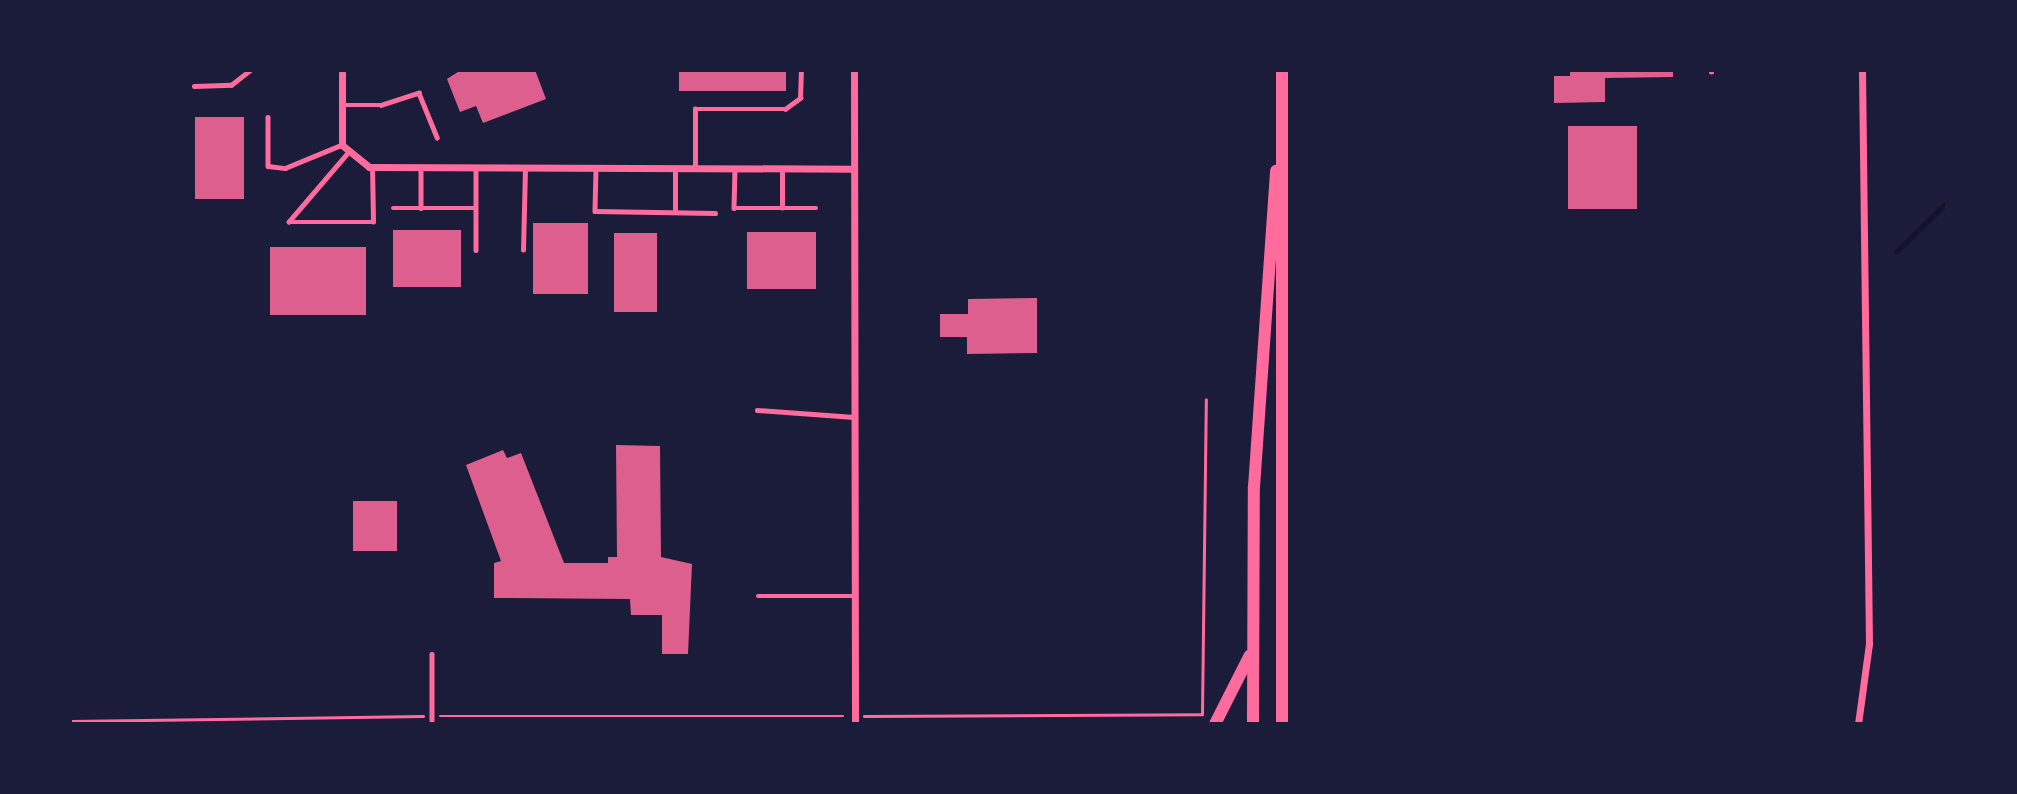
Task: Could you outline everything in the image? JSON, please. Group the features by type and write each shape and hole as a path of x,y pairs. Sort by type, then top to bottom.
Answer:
{"main road":[{"path":"1282,70 1282,724"},
{"path":"1253,724 1254,488 1280,133"},
{"path":"1215,724 1233,698 1254,642"}],"street":[{"path":"854,70 855,724"},
{"path":"1858,724 1870,643 1862,70"},
{"path":"342,71 342,145 372,167 853,169"}],"lane":[{"path":"194,86 231,85 250,70"},
{"path":"325,70 382,70"},
{"path":"695,168 695,109 785,109 800,97 801,70"},
{"path":"854,70 865,70"},
{"path":"342,105 382,105 419,93 437,137"},
{"path":"268,117 268,166 285,168 342,145"},
{"path":"350,151 289,222 373,222 372,167"},
{"path":"421,167 421,208"},
{"path":"475,167 476,250"},
{"path":"523,250 525,167"},
{"path":"596,168 595,211 715,213"},
{"path":"675,168 675,212"},
{"path":"735,168 734,208 816,208"},
{"path":"782,169 782,208"},
{"path":"393,208 475,208"},
{"path":"757,410 854,417"},
{"path":"758,596 855,596"},
{"path":"432,654 432,724"}],"path":[{"path":"872,716 1202,715 1206,400"},
{"path":"70,721 420,716"},
{"path":"446,716 840,716"}],"building":[{"path":"461,70 535,70 546,99 483,123 476,106 460,112 447,79"},
{"path":"679,70 786,70 786,91 679,91"},
{"path":"1570,70 1673,70 1673,77 1605,78 1605,102 1554,103 1554,76 1570,76"},
{"path":"195,117 244,117 244,199 195,199"},
{"path":"1568,126 1637,126 1637,209 1568,209"},
{"path":"533,223 588,223 588,294 533,294"},
{"path":"393,230 461,230 461,287 393,287"},
{"path":"747,232 816,232 816,289 747,289"},
{"path":"614,233 657,233 657,312 614,312"},
{"path":"270,247 366,247 366,315 270,315"},
{"path":"1037,298 1037,353 967,354 967,337 940,337 940,314 968,314 968,299"},
{"path":"616,445 660,446 661,557 692,564 688,654 662,654 662,615 631,615 630,599 494,598 494,563 501,561 466,465 503,450 507,458 521,453 564,563 608,563 608,557 617,557"},
{"path":"353,501 397,501 397,551 353,551"}],"waterway":[{"path":"1896,252 1947,202"}]}
